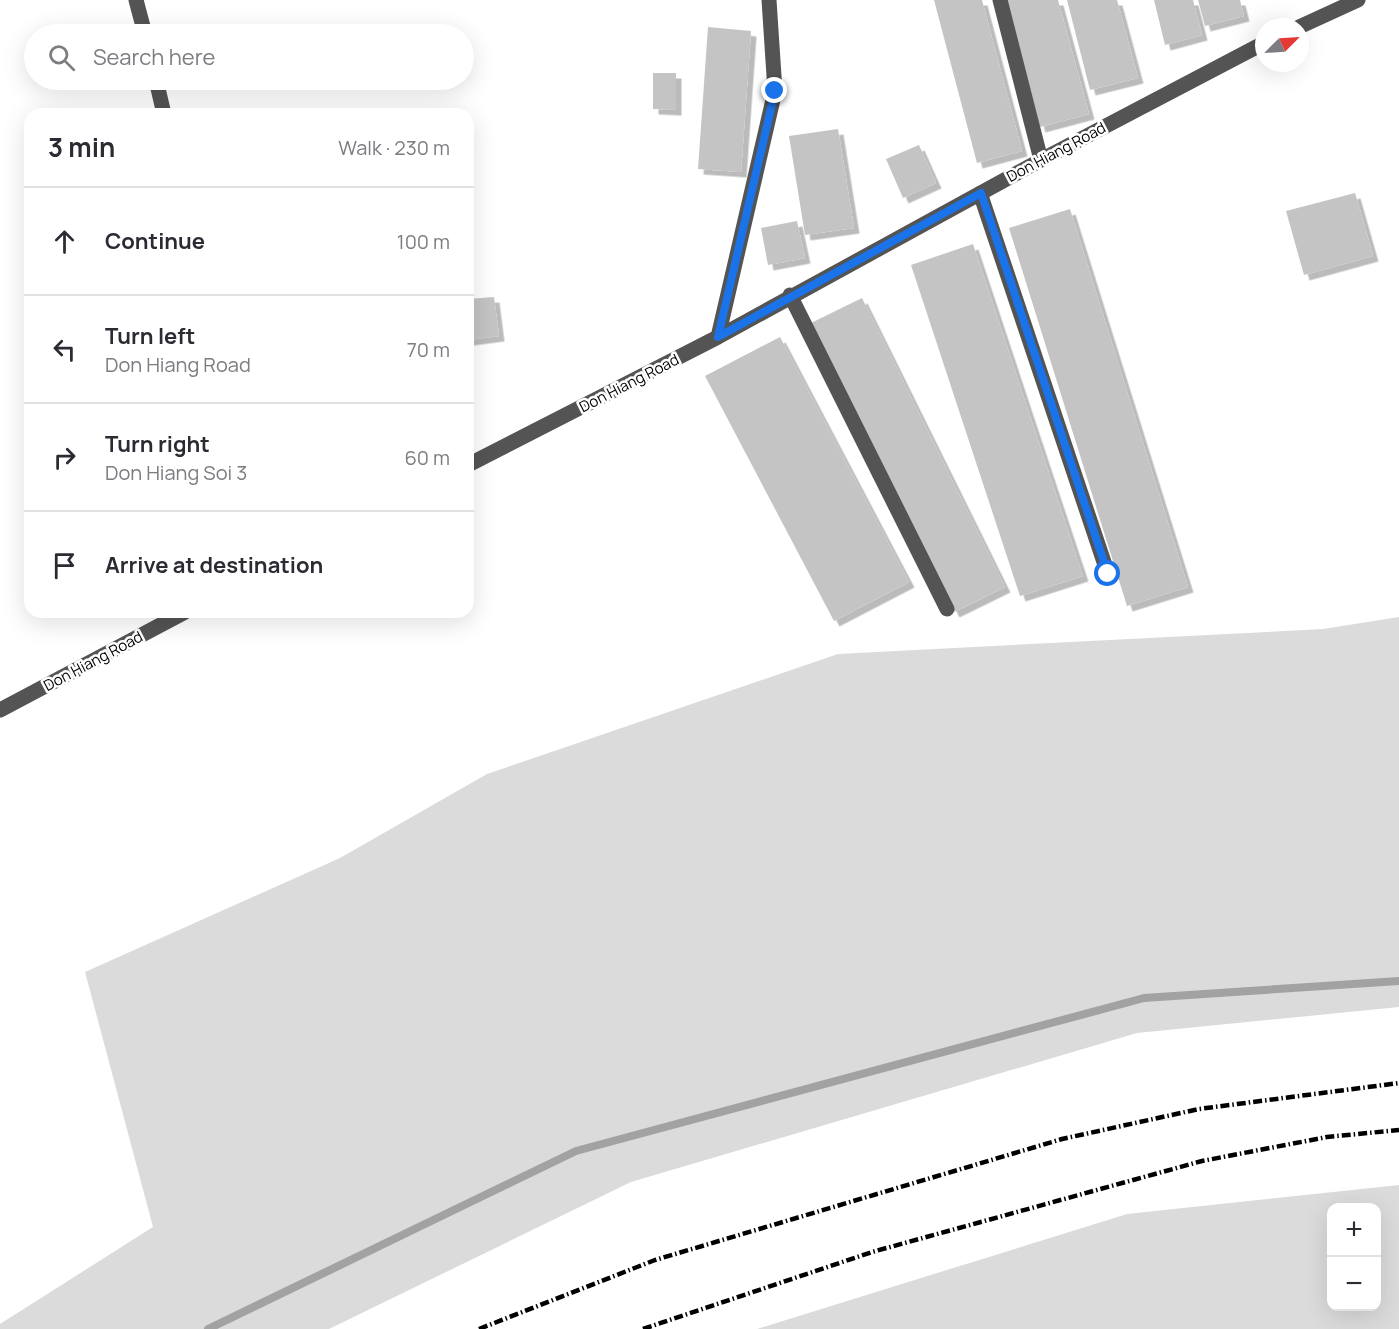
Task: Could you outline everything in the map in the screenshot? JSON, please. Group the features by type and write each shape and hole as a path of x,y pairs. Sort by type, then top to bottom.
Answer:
{"street":[{"path":"136,0 142,24"},
{"path":"718,337 775,91 770,0"},
{"path":"1000,0 1041,160"},
{"path":"1309,22 1358,0"},
{"name":"Don Hiang Road","path":"474,462 718,337 790,295 1255,48"},
{"path":"158,90 163,108"},
{"path":"981,193 1108,574"},
{"path":"790,295 947,609"},
{"name":"Don Hiang Road","path":"0,710 174,618"}],"shaded area":[{"path":"1399,617 1399,1007 1137,1033 631,1182 329,1329 0,1329 0,1324 153,1227 85,972 340,858 487,774 838,654 1323,629"},
{"path":"1399,1185 1399,1329 757,1329 1127,1214"}],"building":[{"path":"934,0 982,0 1022,151 977,163"},
{"path":"1006,0 1058,0 1089,114 1040,127"},
{"path":"1067,0 1117,0 1138,78 1090,90"},
{"path":"1154,0 1193,0 1202,35 1165,45"},
{"path":"1198,0 1240,0 1244,16 1205,26"},
{"path":"708,27 751,31 741,172 698,169"},
{"path":"653,73 676,73 676,110 653,109"},
{"path":"838,129 854,228 805,235 789,136"},
{"path":"919,145 936,183 903,198 886,159"},
{"path":"1355,193 1373,256 1304,275 1286,211"},
{"path":"1070,209 1188,587 1127,606 1009,228"},
{"path":"797,221 805,258 768,265 761,228"},
{"path":"973,244 1083,576 1020,596 911,265"},
{"path":"494,297 499,336 474,339 474,299"},
{"path":"862,298 1005,587 954,612 811,323"},
{"path":"780,337 909,582 834,621 705,376"}],"waterway":[{"path":"208,1329 576,1151 1144,998 1399,981"}],"railway":[{"path":"479,1329 655,1260 1062,1139 1199,1109 1399,1083"},
{"path":"643,1329 872,1252 1202,1161 1327,1137 1399,1130"}],"route":[{"path":"775,91 718,337 790,295 981,193 1108,574"}]}
